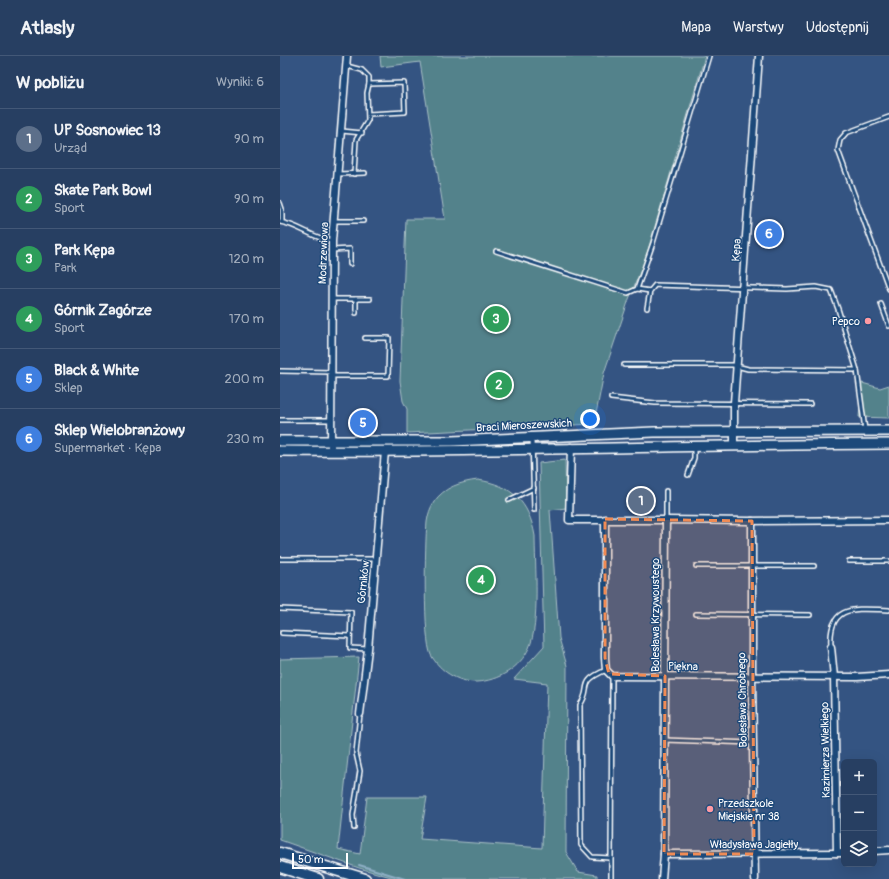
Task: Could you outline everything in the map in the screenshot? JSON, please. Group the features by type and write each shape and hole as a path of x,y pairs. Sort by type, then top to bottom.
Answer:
{"main road":[{"name":"Braci Mieroszewskich","path":"280,441 452,441 646,432 889,431"},
{"name":"Braci Mieroszewskich","path":"280,451 331,452 694,445 889,444"},
{"path":"280,853 366,879"},
{"path":"280,867 318,879"}],"street":[{"name":"Modrzewiowa","path":"331,452 332,240 347,56"},
{"name":"Kępa","path":"734,445 734,403 759,56"},
{"path":"570,448 569,520 889,520"},
{"name":"Górników","path":"360,714 368,649 385,451"},
{"path":"605,519 606,670 612,676"},
{"name":"Bolesława Krzywoustego","path":"662,879 664,854 666,520"},
{"name":"Bolesława Chrobrego","path":"752,521 752,677 755,879"},
{"name":"Kazimierza Wielkiego","path":"831,647 834,677 841,853"},
{"name":"Piękna","path":"612,676 834,677 889,675"},
{"path":"877,851 889,850"},
{"name":"Władysława Jagiełły","path":"664,854 841,853"}],"lane":[{"path":"637,289 653,243 709,56"},
{"path":"346,66 362,70 369,77 367,93 368,120 362,133 356,140 354,174"},
{"path":"368,114 405,112 404,83 369,84"},
{"path":"889,117 846,133 840,140 838,150 889,289"},
{"path":"341,131 362,133"},
{"path":"338,174 364,173"},
{"path":"280,203 282,209 281,222 322,240 332,240"},
{"path":"334,220 363,221"},
{"path":"332,250 350,249 350,264"},
{"path":"496,251 628,293 637,289 650,291"},
{"path":"647,308 650,291 654,285 737,286 743,288 787,289 816,287 831,290 857,370 866,430"},
{"path":"332,299 370,299"},
{"path":"356,299 356,313"},
{"path":"881,304 889,326"},
{"path":"280,371 388,376 389,338 365,338"},
{"path":"624,365 733,366 748,369 857,370"},
{"path":"611,398 655,403 810,404"},
{"path":"280,420 331,420"},
{"path":"532,437 534,510"},
{"path":"688,475 694,458 694,445"},
{"path":"509,500 534,488"},
{"path":"666,491 666,520"},
{"path":"280,559 375,559"},
{"path":"849,561 889,562"},
{"path":"696,566 814,566"},
{"path":"280,608 351,612 350,648 368,649"},
{"path":"831,647 830,634 835,620 842,612 856,609 889,610"},
{"path":"696,614 810,615"},
{"path":"282,633 350,636"},
{"path":"606,670 591,676 585,687 585,699 580,705 581,845 592,857 611,858"},
{"path":"612,676 612,879"},
{"path":"354,828 353,815 360,771 356,752 360,714"},
{"path":"664,740 753,743"}],"highlighted area":[{"path":"605,519 752,521 754,854 664,854 665,676 609,674 605,658"}],"green space":[{"path":"380,56 705,56 646,257 629,299 604,373 594,424 407,433 407,409 403,401 400,381 406,219 445,219 420,62 381,67"},
{"path":"862,383 880,388 889,385 889,418 859,417"},
{"path":"565,460 566,508 550,510 559,638 567,666 566,852 578,872 597,875 597,879 398,879 359,868 280,840 280,659 359,657 338,849 360,854 367,797 427,797 420,839 542,848 547,683 514,679 544,646 539,463"},
{"path":"478,480 490,482 509,491 517,497 528,514 535,536 536,610 535,625 529,648 520,662 500,676 476,682 456,678 444,671 431,655 428,646 425,570 427,522 429,512 433,504 438,497 453,486"}],"waterway":[{"path":"359,865 405,879"}],"place":[{"name":"Sklep Wielobranżowy","path":"769,234"},
{"name":"Park Kępa","path":"496,319"},
{"name":"Pepco","path":"868,321"},
{"name":"Skate Park Bowl","path":"499,385"},
{"name":"Black & White","path":"363,423"},
{"name":"UP Sosnowiec 13","path":"641,501"},
{"name":"Górnik Zagórze","path":"481,580"},
{"name":"Przedszkole Miejskie nr 38","path":"710,809"}]}
